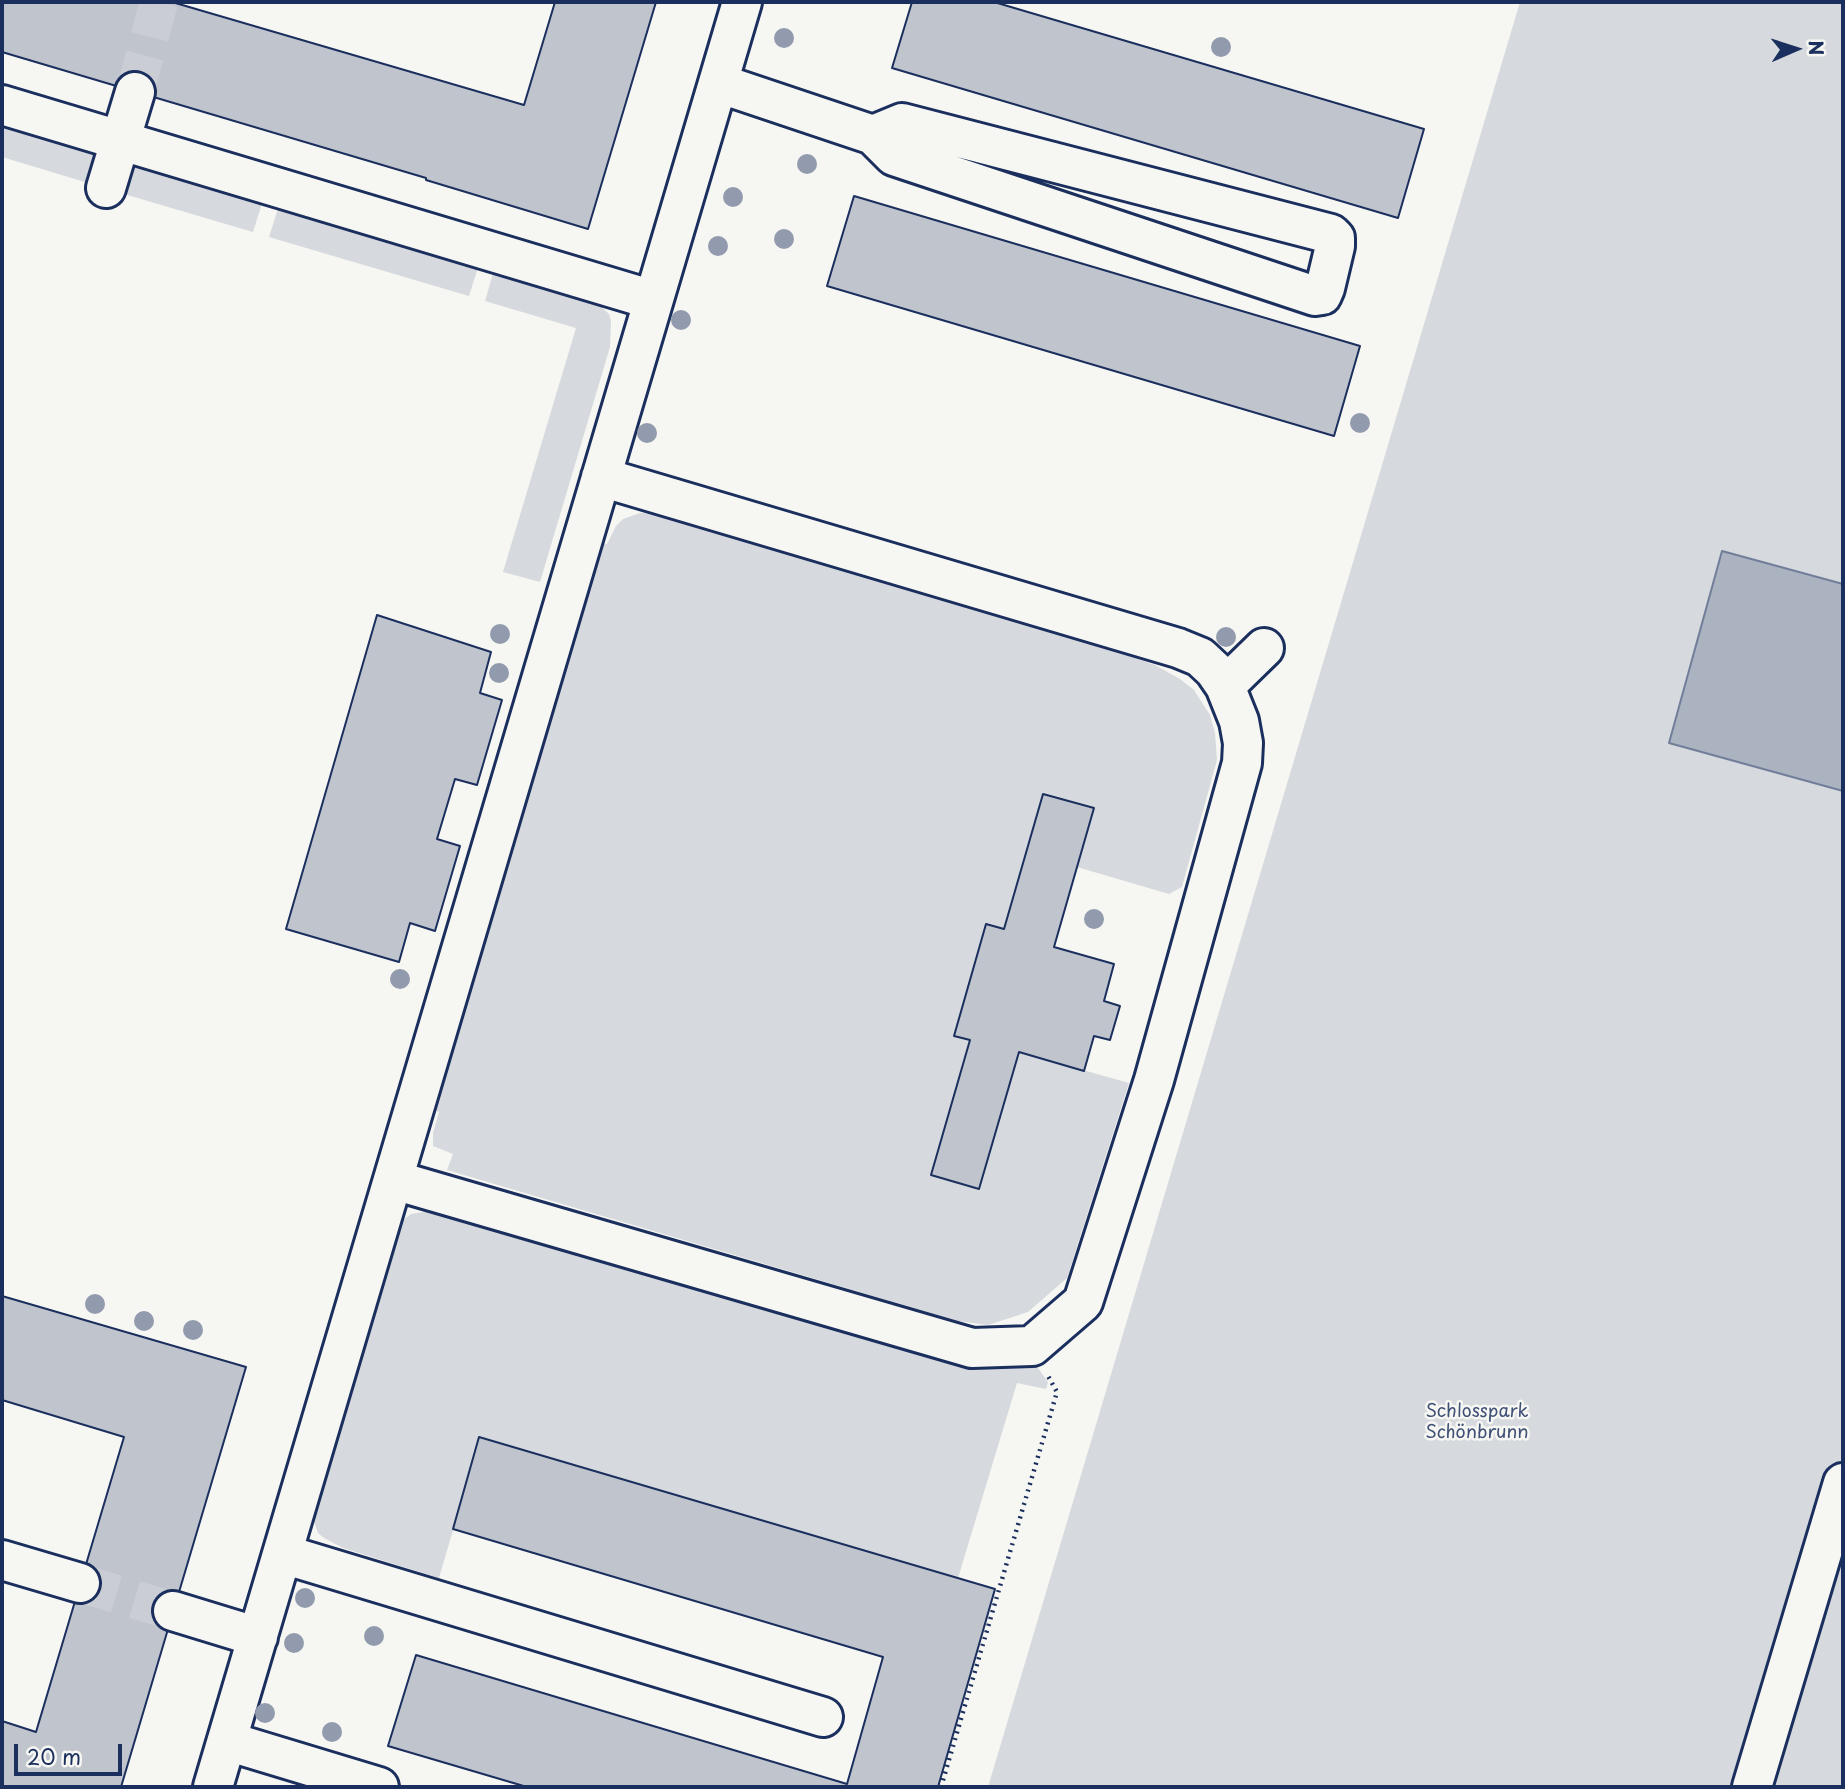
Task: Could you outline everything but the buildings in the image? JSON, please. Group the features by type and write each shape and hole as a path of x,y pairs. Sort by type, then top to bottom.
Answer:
{"lane":[{"path":"213,1787 718,83 730,5"},
{"path":"718,83 873,135 894,156 1315,296 1322,295 1325,288 1335,246 1335,238 1331,234 902,123 873,135"},
{"path":"106,188 135,92"},
{"path":"2,105 653,300"},
{"path":"394,1180 972,1348 1032,1346 1083,1302 1154,1080 1242,763 1243,743 1239,721 1225,686 1214,670 1200,657 1178,648 601,477"},
{"path":"1225,686 1264,648"},
{"path":"1752,1787 1843,1483"},
{"path":"283,1554 823,1717"},
{"path":"2,1560 80,1583"},
{"path":"173,1611 258,1637"},
{"path":"227,1741 379,1787"}],"path":[{"path":"941,1787 1057,1392 1032,1346"}],"green space":[{"name":"Schlosspark Schönbrunn","path":"1520,2 1843,2 1843,1787 988,1787"},
{"path":"2,116 100,145 88,183 2,157"},
{"path":"135,156 265,194 253,232 124,194"},
{"path":"281,199 481,258 469,296 269,237"},
{"path":"496,263 601,294 598,304 609,314 611,321 610,347 540,582 503,572 576,328 485,301"},
{"path":"640,513 655,514 1116,651 1155,665 1180,679 1194,690 1210,715 1215,733 1217,760 1182,887 1169,894 1077,867 1094,809 1044,794 1004,929 986,925 954,1035 970,1040 931,1175 979,1188 1019,1052 1129,1083 1067,1278 1028,1312 988,1325 958,1321 447,1170 453,1154 433,1146 433,1133 439,1112 432,1109 602,543 607,544 616,526 623,519"},
{"path":"437,1210 1030,1363 1038,1368 1048,1382 1046,1389 1017,1383 958,1578 480,1438 439,1578 343,1548 324,1538 318,1533 313,1519 314,1505 397,1230 402,1221 411,1214"}],"shaded area":[{"path":"1722,551 1843,584 1843,791 1669,743"}],"tunnel":[{"path":"135,92 159,2"},
{"path":"80,1583 173,1611"}]}
